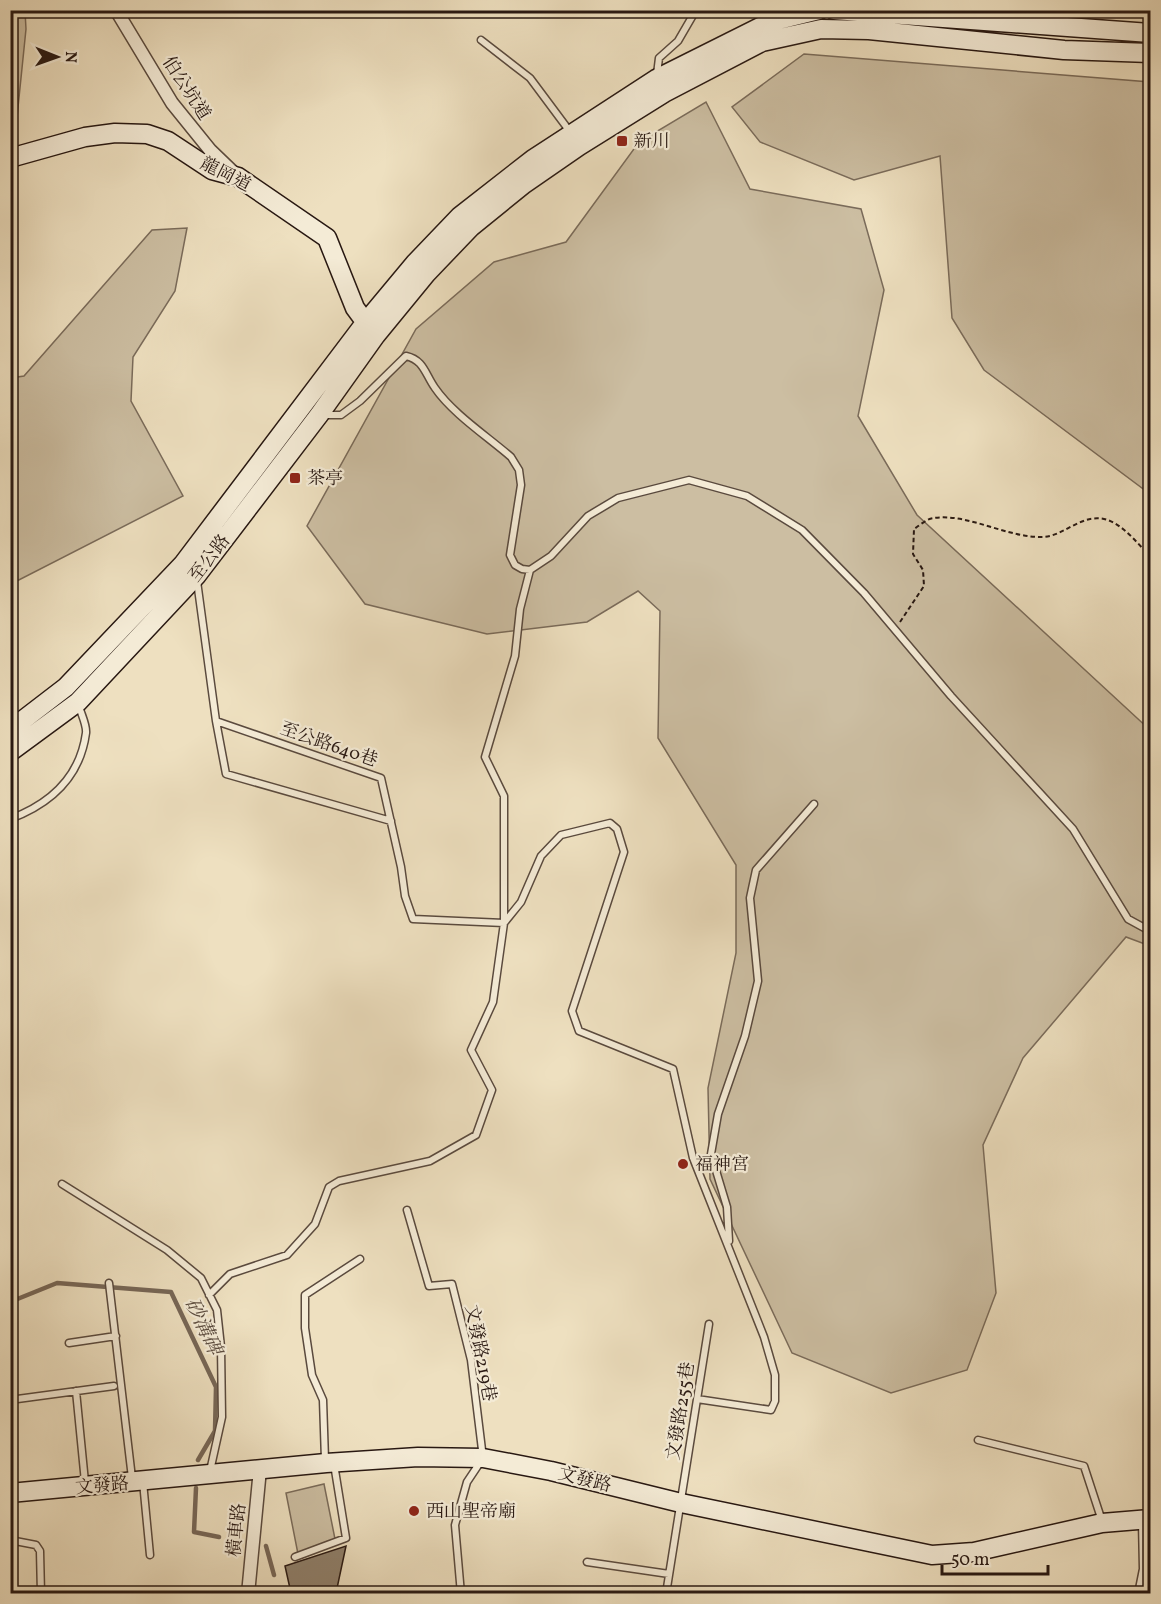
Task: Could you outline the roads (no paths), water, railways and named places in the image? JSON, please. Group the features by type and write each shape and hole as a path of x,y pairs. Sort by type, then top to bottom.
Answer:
{"street":[{"name":"伯公坑道","path":"116,10 172,104 210,150 238,177"},
{"path":"370,329 415,263 460,216 533,159 575,140 774,16 819,10"},
{"path":"834,10 1150,33"},
{"path":"660,86 762,42 821,30 869,30 1064,50 1150,54"},
{"name":"龍岡道","path":"10,158 85,137 132,132 168,141 212,170 238,177 327,238 355,308 370,329"},
{"name":"至公路","path":"10,730 66,687 190,569 304,403 370,329"},
{"name":"至公路","path":"10,752 78,702 319,415 370,329"},
{"path":"66,687 78,702"},
{"name":"文發路","path":"10,1493 329,1462 418,1457 483,1458 552,1471 681,1503 932,1555 974,1552 1102,1523 1146,1519"},
{"name":"橫車路","path":"248,1593 260,1469"}],"lane":[{"path":"660,86 659,58 678,41 696,10"},
{"path":"762,42 774,16"},
{"path":"481,40 530,78 575,140"},
{"path":"304,403 319,415 341,415 360,401 406,356 415,358 423,365 443,398 511,457 519,470 519,503 510,538 510,555 515,565 530,570"},
{"path":"209,1295 230,1274 287,1255 315,1224 329,1187 339,1181 430,1161 476,1136 492,1090 471,1050 493,1002 504,923 504,796 485,757 515,656 520,609 530,570 551,556 588,516 618,498 688,480 747,496 801,530 864,593 1015,767 1073,829 1128,919 1150,930"},
{"path":"190,569 226,774 391,821"},
{"path":"10,819 44,804 71,777 86,731 78,702"},
{"name":"至公路640巷","path":"216,721 381,778 405,896 413,919 504,923"},
{"path":"729,1248 727,1207 711,1155 718,1114 746,1036 758,981 750,898 756,870 814,804"},
{"path":"504,923 520,902 541,856 561,836 610,823 618,829 624,852 572,1011 579,1031 673,1069 693,1158 764,1337 775,1375 774,1401 771,1410 697,1399"},
{"path":"62,1184 166,1250 201,1278 217,1310 221,1347 222,1417 209,1474"},
{"name":"文發路219巷","path":"407,1210 429,1286 452,1284 471,1360 483,1458"},
{"path":"295,1557 346,1538 329,1462 323,1400 312,1375 305,1328 305,1295 360,1259"},
{"path":"109,1283 150,1555"},
{"name":"文發路255巷","path":"666,1593 709,1324"},
{"path":"69,1343 116,1335"},
{"path":"10,1400 114,1386"},
{"path":"75,1390 85,1486"},
{"path":"978,1440 1084,1466 1102,1523"},
{"path":"461,1593 455,1525 466,1482 483,1458"},
{"path":"1138,1593 1143,1569 1146,1519"},
{"path":"10,1540 36,1545 40,1551 41,1593"},
{"path":"587,1562 669,1574"}],"waterway":[{"name":"砂溝碑","path":"10,1302 57,1283 171,1292 216,1387 215,1431 198,1460"},
{"name":"砂溝碑","path":"196,1488 194,1532 219,1537"},
{"name":"砂溝碑","path":"266,1546 274,1575"}],"place":[{"name":"新川","path":"622,141"},
{"name":"茶亭","path":"295,478"},
{"name":"福神宮","path":"683,1164"},
{"name":"西山聖帝廟","path":"414,1511"}]}
